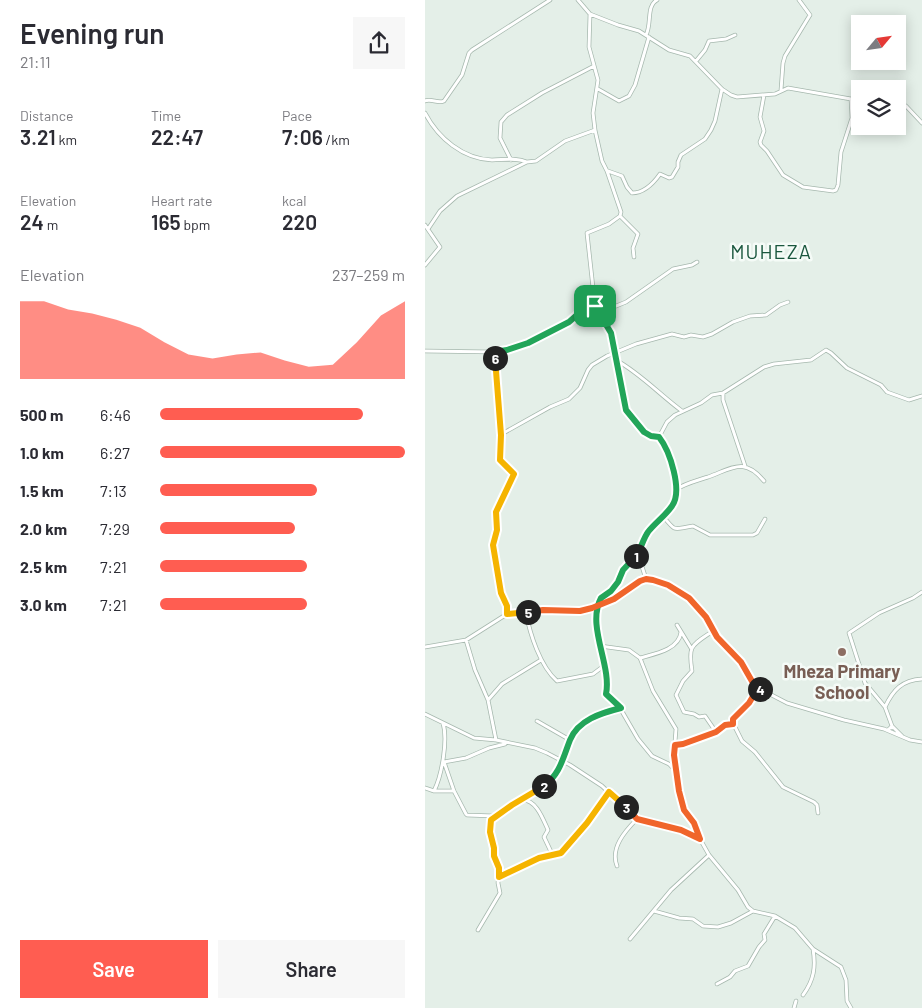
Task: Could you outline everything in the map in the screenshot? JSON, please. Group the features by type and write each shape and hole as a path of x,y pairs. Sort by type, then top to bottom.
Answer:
{"street":[{"path":"425,101 444,101 462,75 469,53 472,50 550,0"},
{"path":"579,0 590,14 618,25 632,28 663,46 686,54 722,89 731,95 737,97 775,94 781,90 793,88 851,99"},
{"path":"597,89 619,101 629,96 635,84 650,28 651,6 657,0"},
{"path":"781,90 785,56 809,15 799,0"},
{"path":"590,14 589,47 598,80 593,112 595,130 602,161 621,212 620,216 638,234 633,248 634,257"},
{"path":"695,61 705,50 709,41 726,39 735,35"},
{"path":"511,160 503,146 500,132 501,122 507,115 542,93 594,66"},
{"path":"607,171 622,176 632,193 638,193 647,188 655,182 660,174 672,177 678,167 681,155 705,139 711,130 715,122 722,89"},
{"path":"764,95 760,117 764,131 760,142 761,145 783,174 803,187 836,190 841,152 851,121"},
{"path":"906,106 922,123"},
{"path":"425,113 433,129 444,140 474,158 523,160 527,162"},
{"path":"428,229 440,211 457,196 527,162 536,161 565,141 595,130"},
{"path":"620,216 609,224 587,233 595,306 611,333 620,374 624,406 644,432 651,436 659,437 667,448 675,475 675,490 673,506 648,532 638,554 623,570 618,582 611,591 601,598 597,615 600,646 608,680 607,696 621,708 637,739 652,756 669,764 675,771"},
{"path":"425,225 439,247 425,265"},
{"path":"599,313 627,302 673,269 697,262"},
{"path":"501,435 527,419 569,399 580,388 587,370 592,364 615,353 636,344 672,334 684,337 691,335 703,337 750,316 766,315 780,304 788,302"},
{"path":"425,350 494,352 507,350 528,343 569,322 587,306 595,306"},
{"path":"659,437 667,422 682,411 701,403 712,395 723,393 764,367 811,360 826,350 847,368 881,385 892,394 909,400 922,396"},
{"path":"494,352 501,435 500,460 514,474 496,512 497,530 493,545 501,593 507,606 507,614"},
{"path":"616,360 633,370 682,411"},
{"path":"723,393 723,400 745,467"},
{"path":"675,490 687,483 732,466 745,467 756,472 765,481"},
{"path":"662,516 671,527 677,530 693,526 710,535 757,533 765,519"},
{"path":"638,554 646,579"},
{"path":"425,647 466,640 507,614 543,610 580,611 614,599 635,583 646,579 668,585 689,598 706,617 717,637 741,662 753,683 761,689 787,703 872,725 903,738 922,742"},
{"path":"903,738 892,726 885,707 877,695 865,683 849,633 879,613 922,592"},
{"path":"526,613 541,660 555,680 559,682 566,678 593,674 605,666"},
{"path":"677,625 691,648"},
{"path":"713,631 691,648 689,654 692,672 676,694 684,712 699,717 705,716 716,732"},
{"path":"640,658 665,651 680,639 681,632"},
{"path":"466,640 475,670 488,700 495,740"},
{"path":"600,646 629,650 640,658 653,691 676,729 675,771 679,791 684,810 694,823 709,855 739,890 748,907 753,911 775,916 795,928 813,949 841,967 846,980 847,1001 851,1008"},
{"path":"488,700 502,684 541,660"},
{"path":"885,707 891,695 906,681 922,679"},
{"path":"761,689 755,693 749,703 733,719 733,724 742,741 755,752 783,787 814,802 817,805 818,813"},
{"path":"443,762 454,791 467,815 494,816 551,781 563,762 570,740 577,729 596,715 621,708"},
{"path":"425,714 474,738 535,748 563,762 609,792 637,819 681,830 700,839"},
{"path":"537,721 570,740"},
{"path":"434,791 443,762 445,734 443,723"},
{"path":"675,745 716,732 725,725 733,724"},
{"path":"887,731 892,726"},
{"path":"443,762 466,758 489,748 508,744"},
{"path":"669,764 675,764"},
{"path":"425,788 434,791 454,791"},
{"path":"499,877 539,858 561,853 587,823 609,792"},
{"path":"521,800 527,800 539,812 548,830 544,837 553,856"},
{"path":"478,930 500,893 499,868 494,856 490,832 490,824 494,816"},
{"path":"617,866 614,858 617,846 623,835 637,819"},
{"path":"630,939 671,890 709,855"},
{"path":"654,911 679,918 693,919 703,926 718,927 731,924 753,911"},
{"path":"717,984 730,977 735,971 748,966 765,940 764,934 775,916"},
{"path":"803,995 810,985 814,974 813,949"},
{"path":"794,1008 796,1001"}],"place":[{"name":"Mheza Primary School","path":"842,652"}],"district":[{"name":"MUHEZA","path":"771,251"}],"route":[{"path":"595,306 587,306 569,322 528,343 494,352 501,435 500,460 514,474 496,512 497,530 493,545 501,593 507,606 507,614 543,610 580,611 592,608 598,605 614,599 635,583 646,579 653,580 668,585 689,598 706,617 717,637 741,662 749,679 761,689 755,693 749,703 733,719 733,724 725,725 716,732 703,735 683,744 675,745 675,771 684,810 691,817 700,839 681,830 637,819 627,807 609,792 587,823 561,853 533,860 499,877 500,872 494,856 490,832 491,820 494,816 551,781 557,773 568,750 570,740 577,729 596,715 621,708 606,694 608,680 600,646 597,615 598,605 599,601 611,591 618,582 623,570 638,554 648,532 673,506 675,475 667,448 659,437 651,436 644,432 626,410 611,333 595,306"}]}
